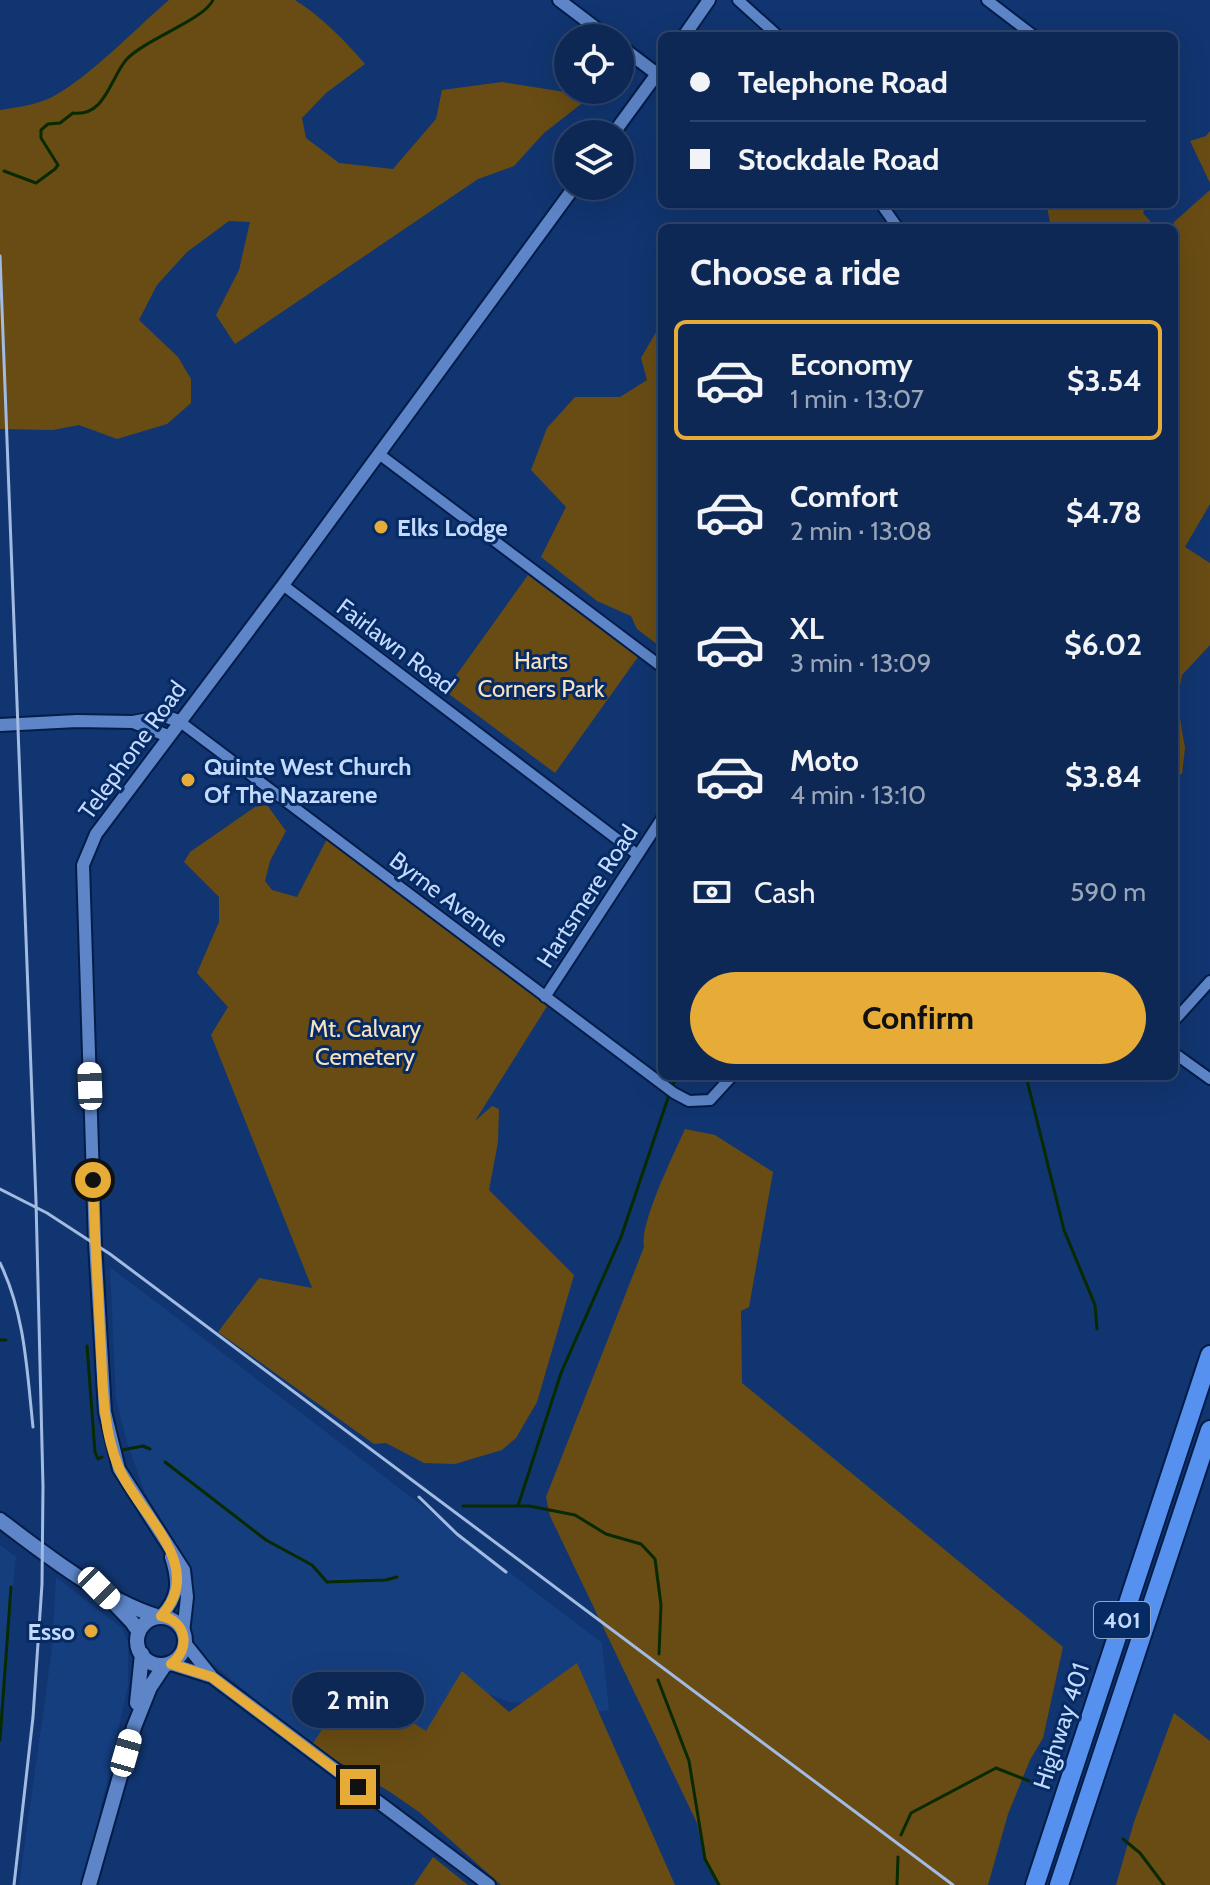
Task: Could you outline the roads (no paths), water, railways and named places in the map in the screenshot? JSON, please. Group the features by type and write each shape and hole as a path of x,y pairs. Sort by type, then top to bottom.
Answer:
{"highway":[{"name":"Highway 401","path":"1035,1885 1210,1355"},
{"name":"Highway 401","path":"1059,1885 1210,1430"}],"main road":[{"path":"0,1520 99,1588 173,1620 184,1638 180,1655 150,1687 134,1727 89,1885"},
{"path":"99,1588 139,1632"},
{"path":"158,1616 149,1620 139,1632 138,1643 142,1654 152,1665 168,1665"},
{"path":"134,1727 142,1654"}],"street":[{"path":"559,0 591,24"},
{"path":"687,32 709,0"},
{"path":"738,0 774,32"},
{"path":"987,0 1029,32"},
{"path":"634,55 658,70"},
{"path":"623,120 658,72"},
{"name":"Telephone Road","path":"184,1638 187,1577 119,1469 105,1412 95,1243 83,865 96,834 565,200"},
{"path":"379,454 658,664"},
{"name":"Fairlawn Road","path":"283,585 638,855"},
{"path":"0,725 133,722 164,716 179,721"},
{"name":"Byrne Avenue","path":"179,721 674,1093 689,1101 710,1100 728,1080"},
{"path":"133,722 168,736"},
{"name":"Hartsmere Road","path":"545,997 658,824"},
{"path":"1178,1017 1210,981"},
{"path":"1178,1056 1210,1079"},
{"name":"Telephone Road","path":"158,1616 174,1599 178,1588 165,1539"},
{"path":"184,1638 212,1677 489,1885"},
{"path":"168,1665 212,1677"}],"waterway":[{"path":"4,171 36,183 55,169 58,165 41,138 41,130 48,124 60,123 73,113 93,109 106,95 126,60 198,15 213,0"},
{"path":"672,1088 675,1080"},
{"path":"1027,1080 1064,1230 1095,1305 1097,1329"},
{"path":"518,1506 561,1373 621,1237 669,1095"},
{"path":"0,1340 6,1340"},
{"path":"87,1346 95,1452 98,1459 102,1457"},
{"path":"122,1450 143,1446 150,1449"},
{"path":"165,1462 266,1540 312,1565 327,1582 397,1577"},
{"path":"463,1506 529,1506 575,1515 606,1534 641,1544 655,1559 661,1605 659,1654"},
{"path":"0,1740 11,1587"},
{"path":"658,1680 689,1761 705,1859 719,1885"},
{"path":"901,1835 911,1813 996,1768 1029,1781"},
{"path":"1123,1839 1140,1853 1164,1885"},
{"path":"897,1885 898,1857"}],"railway":[{"path":"0,256 36,1201 43,1486 42,1584 33,1717 14,1885"},
{"path":"0,1189 47,1213 110,1254 953,1885"},
{"path":"0,1263 20,1323 33,1427"},
{"path":"419,1497 457,1534 506,1572"}],"place":[{"name":"Elks Lodge","path":"381,527"},
{"name":"Quinte West Church Of The Nazarene","path":"188,780"},
{"name":"Esso","path":"91,1631"}],"park label":[{"name":"Harts Corners Park","path":"541,674"},
{"name":"Mt. Calvary Cemetery","path":"365,1042"}]}
